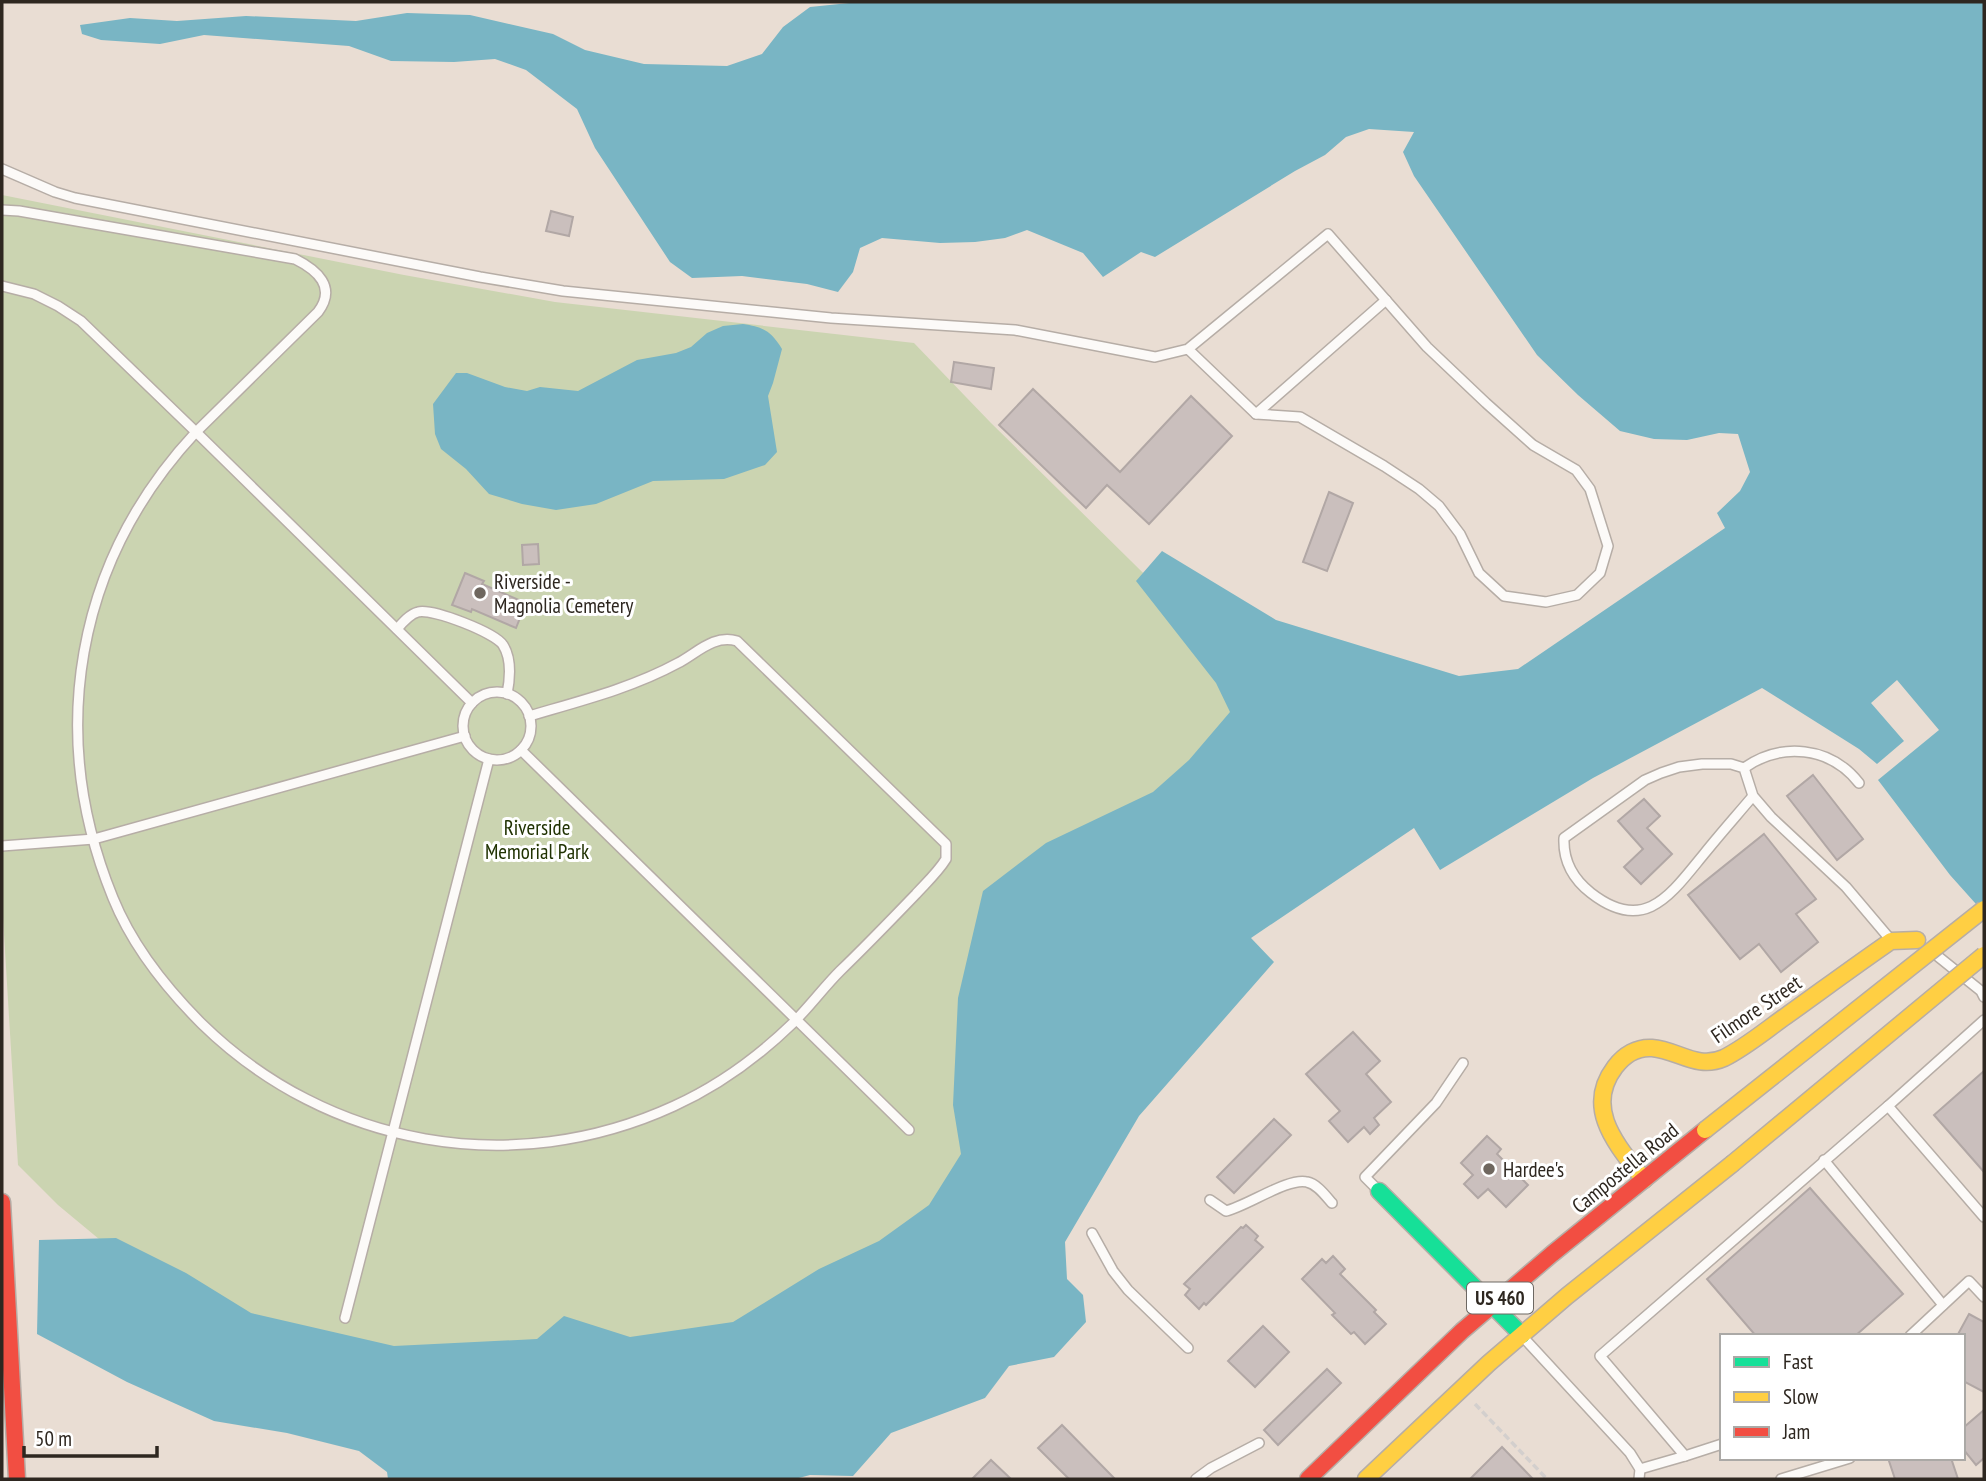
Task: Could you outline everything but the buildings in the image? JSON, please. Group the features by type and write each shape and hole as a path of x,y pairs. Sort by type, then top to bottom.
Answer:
{"main road":[{"name":"Campostella Road","path":"1308,1479 1399,1389 1492,1305 1706,1130 1984,909"},
{"path":"1891,941 1917,940"},
{"name":"Filmore Street","path":"1644,1180 1614,1139 1600,1103 1604,1084 1611,1070 1623,1058 1636,1050 1649,1048 1663,1050 1694,1063 1709,1064 1721,1059 1742,1047 1891,941"},
{"name":"US 460","path":"1366,1479 1567,1296 1732,1164 1984,955"},
{"path":"1380,1191 1522,1335"},
{"path":"2,1202 17,1479"}],"lane":[{"path":"2,169 75,198 480,277 563,290 819,317 1015,330 1155,357 1188,349 1328,234 1427,347 1533,445 1576,470 1590,489 1608,546 1600,573 1577,595 1546,602 1504,596 1479,573 1460,534 1439,506 1419,489 1300,417 1256,414 1188,349"},
{"path":"2,210 295,259 312,267 321,277 325,288 325,299 318,312 173,457 130,519 97,594 85,639 80,674 79,738 86,803 94,839 114,900 133,935 160,978 208,1029 243,1061 286,1089 362,1124 394,1133 455,1143 544,1143 586,1136 674,1106 743,1065 797,1019 829,982 944,864 948,852 946,844 737,641 719,639 648,678 530,716"},
{"path":"2,286 34,295 81,321 472,703"},
{"path":"1256,414 1386,300"},
{"path":"397,628 419,611 431,612 490,633 504,646 507,654 508,694"},
{"path":"489,693 508,694 517,698 530,716 530,734 521,750 512,757 489,759 470,746 465,736 464,718 472,703 489,693"},
{"path":"2,846 94,839 465,736"},
{"path":"521,750 909,1130"},
{"path":"1744,768 1758,758 1776,752 1798,751 1833,761 1852,774 1859,783"},
{"path":"345,1318 489,759"},
{"path":"1744,768 1731,764 1702,764 1679,767 1645,780 1564,838 1563,853 1573,874 1589,892 1616,910 1637,910 1659,904 1678,886 1754,796"},
{"path":"1744,768 1754,796 1771,817 1846,887 1891,941"},
{"path":"1917,940 1981,991 1984,997"},
{"path":"1685,1455 1601,1356 1984,1020"},
{"path":"1380,1191 1365,1177 1436,1104 1463,1063"},
{"path":"1888,1106 1984,1217"},
{"path":"1824,1160 1943,1305"},
{"path":"1210,1200 1226,1211 1250,1204 1296,1181 1309,1182 1332,1202"},
{"path":"1092,1233 1113,1271 1128,1290 1188,1348"},
{"path":"1912,1334 1969,1282 1984,1297"},
{"path":"1522,1335 1581,1402 1614,1434 1639,1474 1685,1455 1720,1445"},
{"path":"1196,1479 1211,1468 1259,1443"},
{"path":"1781,1479 1843,1460"}],"path":[{"path":"1473,1402 1547,1479"}],"green space":[{"name":"Riverside Memorial Park","path":"2,195 404,275 555,302 914,343 991,423 1338,765 976,1199 736,1337 348,1361 117,1254 58,1205 18,1165 2,901"}],"water":[{"path":"859,2 1984,2 1984,913 1950,875 1878,780 1939,730 1897,680 1871,703 1904,741 1877,764 1859,749 1762,688 1593,778 1440,870 1414,828 1251,938 1274,962 1139,1116 1065,1242 1067,1279 1083,1295 1086,1322 1054,1357 1009,1366 985,1398 891,1433 853,1476 810,1475 795,1479 388,1479 387,1472 359,1451 287,1433 214,1421 127,1382 37,1334 39,1240 116,1238 186,1273 251,1313 394,1346 537,1339 564,1316 630,1337 733,1322 819,1269 879,1241 929,1205 961,1154 953,1105 958,998 983,891 1046,843 1153,792 1189,760 1230,712 1216,683 1136,581 1162,551 1276,620 1459,676 1518,669 1725,528 1717,513 1740,491 1750,472 1738,434 1719,433 1687,440 1654,439 1620,431 1578,395 1537,355 1414,176 1403,152 1414,132 1369,129 1346,137 1325,155 1155,257 1141,252 1103,277 1083,253 1027,230 1005,238 975,242 940,243 882,238 860,248 853,272 838,292 807,284 742,276 692,278 670,262 595,148 577,109 526,70 495,59 454,62 391,61 349,46 204,35 160,44 101,40 82,34 80,25 130,18 177,21 246,16 356,21 407,13 470,15 553,34 585,50 644,64 727,66 762,54 783,27 810,7"},
{"path":"743,324 766,331 782,349 768,396 777,452 765,465 724,479 653,481 596,504 556,510 489,494 466,469 441,449 435,434 433,404 456,373 467,373 505,387 527,391 540,387 578,391 637,360 676,353 691,347 707,333 723,326"}],"traffic: fast":[{"path":"1379,1191 1522,1335"}],"traffic: slow":[{"path":"1705,1130 1984,909"},
{"path":"1644,1180 1615,1140 1603,1112 1602,1098 1606,1083 1622,1059 1636,1050 1646,1048 1661,1049 1696,1061 1724,1058 1748,1044 1891,941 1917,940"},
{"path":"1732,1164 1984,955"},
{"path":"1366,1479 1489,1363 1567,1296 1732,1164"}],"traffic: jam":[{"path":"1308,1479 1462,1331 1705,1130"},
{"path":"2,1202 17,1479"}],"place":[{"name":"Riverside - Magnolia Cemetery","path":"480,593"},
{"name":"Hardee's","path":"1489,1169"}]}
